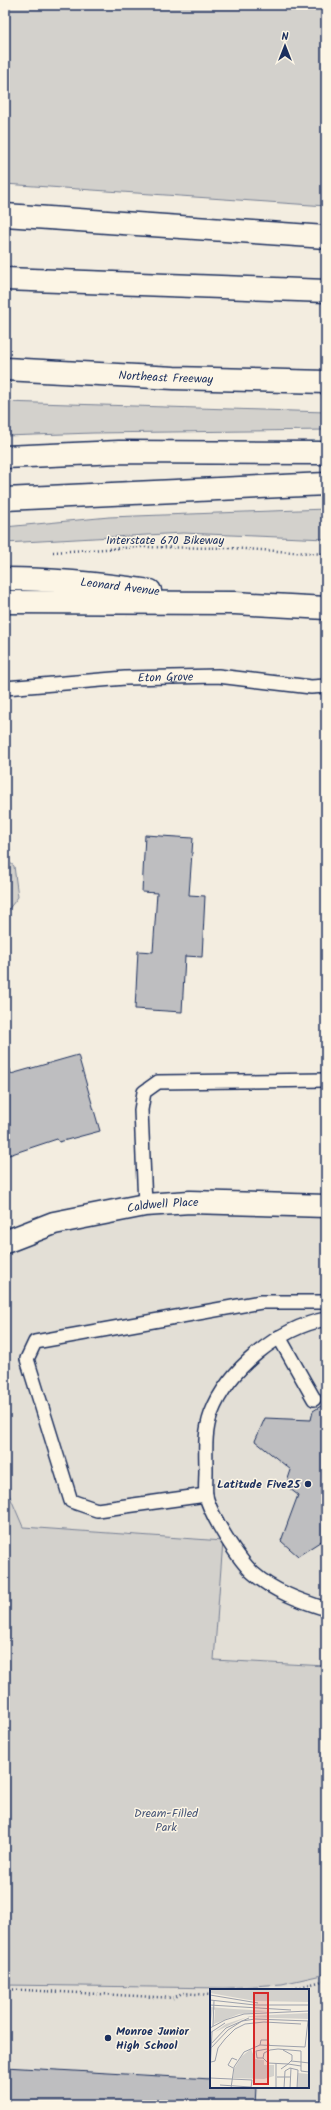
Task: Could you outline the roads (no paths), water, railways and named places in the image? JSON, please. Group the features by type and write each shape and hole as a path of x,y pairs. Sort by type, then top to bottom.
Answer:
{"main road":[{"path":"5,215 326,237"},
{"path":"5,279 326,291"},
{"name":"Northeast Freeway","path":"5,369 174,378 326,382"},
{"path":"5,457 119,452 326,453"},
{"path":"5,499 326,484"},
{"name":"Leonard Avenue","path":"5,579 92,582 235,603"},
{"name":"Leonard Avenue","path":"5,602 235,603 326,608"},
{"name":"Caldwell Place","path":"5,1242 54,1223 145,1205 198,1202 326,1206"}],"lane":[{"name":"Eton Grove","path":"5,688 125,678 218,676 311,687 326,686"},
{"path":"145,1205 141,1110 144,1092 158,1082 326,1080"},
{"path":"206,1495 97,1510 71,1501 26,1359 35,1342 261,1302 326,1302"},
{"path":"326,1320 314,1322 279,1337 254,1355 230,1380 211,1414 205,1441 206,1495 231,1547 254,1573 286,1595 326,1609"},
{"path":"279,1337 314,1399"}],"place":[{"name":"Latitude Five25","path":"308,1484"},
{"name":"Monroe Junior High School","path":"108,2038"}],"park label":[{"name":"Dream-Filled Park","path":"166,1820"}]}
